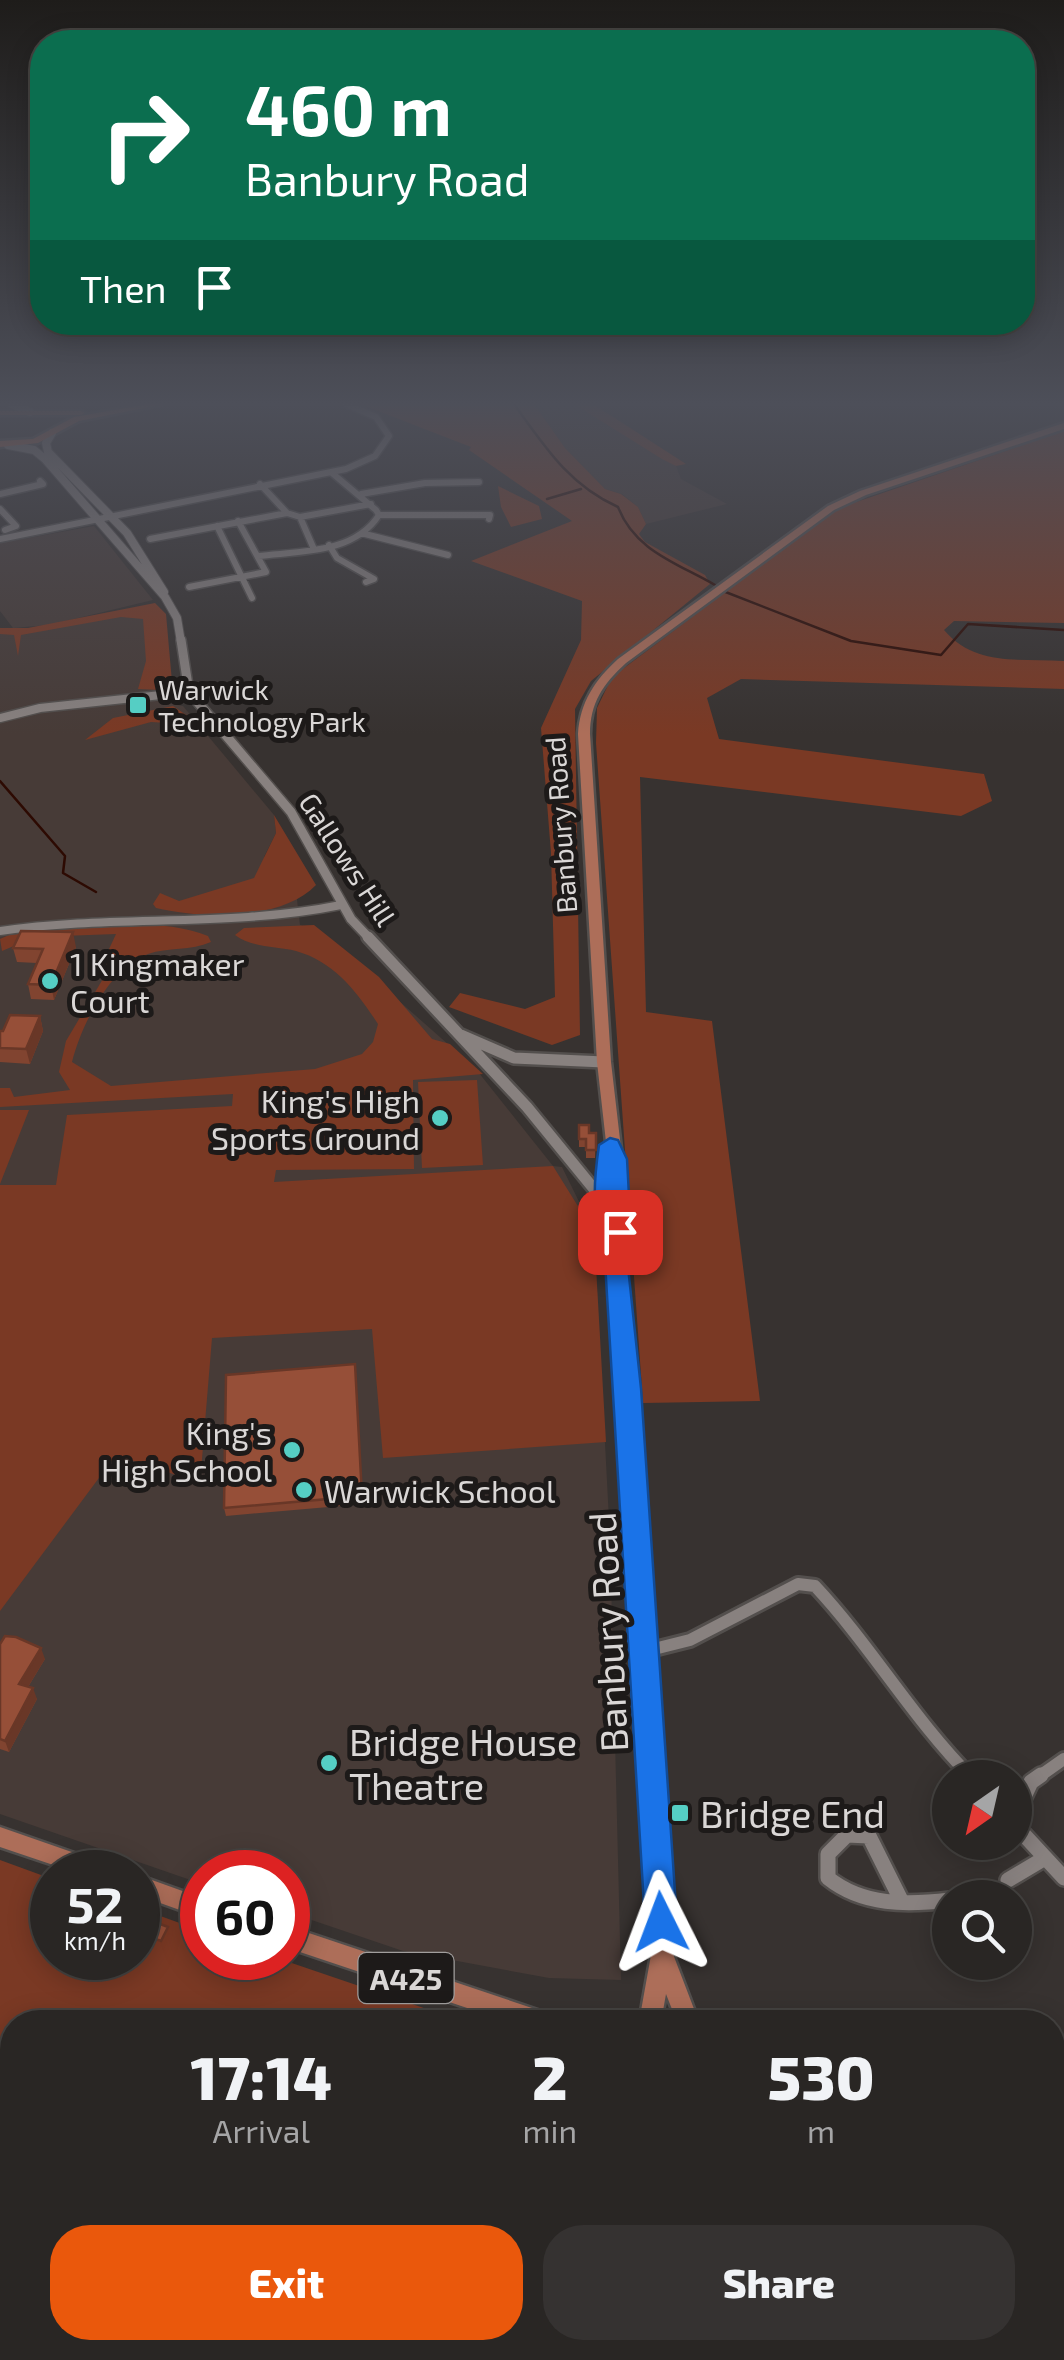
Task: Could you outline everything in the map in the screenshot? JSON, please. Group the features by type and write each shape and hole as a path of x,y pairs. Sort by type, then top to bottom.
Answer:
{"main road":[{"name":"Banbury Road","path":"653,2010 662,1955 646,1651 616,1246 617,1174 610,1145 584,734 586,708 598,684 685,613 822,514"},
{"name":"Banbury Road","path":"610,1145 604,1164 609,1230 616,1246"},
{"path":"0,1837 38,1850"},
{"name":"A425","path":"310,1943 506,2010"},
{"name":"Banbury Road","path":"662,1955 682,2010"}],"street":[{"path":"5,514 16,526"},
{"path":"0,718 40,708 189,692 177,618 165,596 95,514"},
{"path":"0,539 110,514"},
{"path":"111,514 162,584 165,596"},
{"path":"150,539 279,514"},
{"path":"290,514 316,514"},
{"path":"365,534 379,514"},
{"path":"300,517 313,547"},
{"path":"189,587 266,572 238,521"},
{"path":"6,530 26,524"},
{"path":"216,526 252,598"},
{"path":"258,556 330,545 365,534 442,558"},
{"path":"330,545 337,558 374,579"},
{"name":"Gallows Hill","path":"189,692 320,851 341,905 365,937 527,1107 609,1208"},
{"path":"0,931 76,920 276,917 341,905"},
{"name":"Gallows Hill","path":"458,1033 514,1058 604,1062"},
{"path":"503,1082 514,1058"},
{"path":"646,1651 683,1643 798,1584 816,1586 846,1620 931,1737 954,1760"},
{"path":"1032,1781 1064,1759"},
{"path":"902,1902 869,1836 847,1835 828,1854 826,1875 837,1886 866,1898 902,1902 932,1901"},
{"path":"1032,1844 1064,1878"},
{"path":"1008,1880 1045,1858"}],"shaded area":[{"path":"505,514 541,514 542,519 511,527"},
{"path":"562,514 641,514 646,524 639,534 645,542 705,575 710,584 591,681 575,709 580,1035 552,1045 449,1007 460,993 525,1009 555,997 551,853 541,728 581,640 582,601 471,561 572,521"},
{"path":"641,514 686,514 646,524"},
{"path":"829,514 1064,514 1064,623 954,621 944,630 956,642 984,655 1064,661 1064,689 741,679 707,698 719,739 984,774 992,801 961,816 640,777 646,1012 712,1021 760,1401 643,1403 596,743 597,708 612,677"},
{"path":"94,526 153,600 49,625 13,628 0,611 0,543"},
{"path":"155,603 166,614 172,682 160,690 138,689 146,661 143,619 121,617 21,635 18,656 14,635 0,634 0,628 28,628"},
{"name":"Warwick School","path":"149,609 161,702 183,706 274,815 276,833 264,857 296,891 300,925 322,933 475,1068 553,1166 562,1167 594,1232 610,1539 621,1980 549,1978 403,1951 310,1919 310,1850 180,1850 180,1876 160,1869 160,1850 104,1850 0,1814 0,633"},
{"path":"173,706 201,725 151,722 85,740 113,718"},
{"path":"274,815 316,885 301,897 262,911 240,914 196,914 156,908 153,904 160,893 179,901 254,878 276,833"},
{"path":"137,924 187,929 208,936 211,942 203,945 156,952 134,961 99,1000 72,1062 111,1086 315,1069 362,1054 373,1042 378,1024 334,970 296,951 256,944 235,935 244,928 314,925 379,977 432,1039 450,1044 483,1074 413,1080 414,1169 276,1170 274,1182 553,1166 594,1232 606,1442 383,1458 372,1329 212,1338 200,1483 116,1455 0,1611 0,1185 56,1185 67,1115 232,1106 233,1094 0,1107 0,1088 10,1088 14,1097 70,1090 59,1072 66,1041 110,967 103,962 116,934 35,937 2,951 0,939 57,929"},
{"path":"477,1080 483,1165 422,1168 418,1082"},
{"path":"0,1110 29,1110 0,1184"},
{"path":"0,1860 30,1871 30,1980 160,1980 160,1916 180,1923 180,1980 310,1980 310,1969 430,2010 0,2010"}],"building":[{"path":"21,931 73,932 51,985 28,984 43,949 13,948"},
{"path":"10,1015 40,1016 26,1049 0,1048 0,1031"},
{"path":"579,1125 589,1125 589,1133 596,1133 596,1150 586,1150 586,1139 579,1139"},
{"name":"King's High School","path":"355,1364 362,1496 224,1508 226,1375"},
{"path":"5,1636 41,1648 19,1684 33,1688 5,1741 0,1739 0,1644"},
{"path":"160,1924 168,1927 160,1941"}],"waterway":[{"path":"621,514 646,545 715,585"},
{"path":"723,591 851,641 941,655 968,624 1064,630"},
{"path":"0,781 65,856 63,873 96,892"}],"place":[{"name":"Warwick Technology Park","path":"138,705"},
{"name":"1 Kingmaker Court","path":"50,981"},
{"name":"King's High Sports Ground","path":"440,1118"},
{"name":"King's High School","path":"292,1450"},
{"name":"Warwick School","path":"304,1490"},
{"name":"Bridge House Theatre","path":"329,1763"},
{"name":"Bridge End","path":"680,1813"}],"route":[{"path":"620,1232 616,1159 610,1145 604,1164 605,1182 609,1230 616,1246 641,1558 661,1922"}]}
